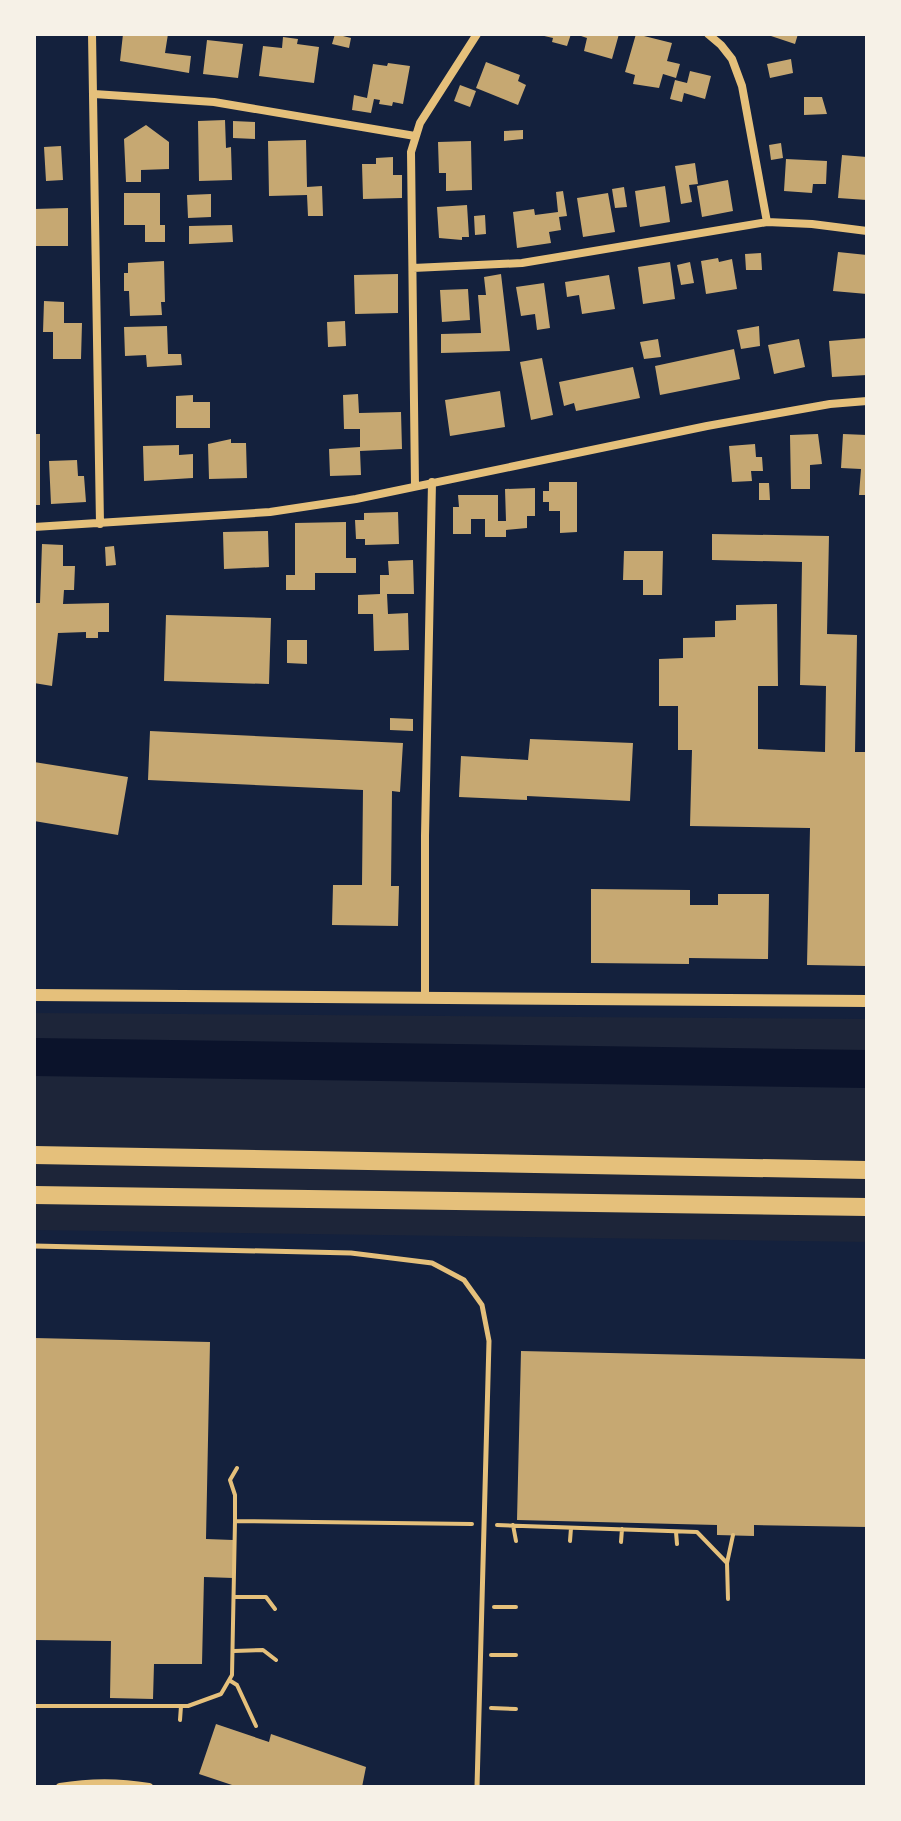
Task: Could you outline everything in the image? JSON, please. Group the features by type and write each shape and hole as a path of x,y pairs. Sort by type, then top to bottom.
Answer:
{"highway":[{"path":"34,1155 867,1170"},
{"path":"34,1195 867,1207"}],"street":[{"path":"92,34 100,524"},
{"path":"415,486 411,152 420,123 477,34"},
{"path":"708,34 732,59 742,86 767,222"},
{"path":"94,94 214,102 415,136"},
{"path":"413,268 522,263 767,222 867,231"},
{"path":"34,527 270,512 356,499 707,426 830,404 867,401"},
{"path":"425,1000 425,821 432,482"},
{"path":"34,995 867,1001"},
{"path":"60,1787 99,1783 149,1787"}],"lane":[{"path":"34,1246 351,1253 432,1263 464,1280 482,1305 489,1341 477,1787"}],"path":[{"path":"34,1706 188,1706 221,1694 232,1675 234,1651 235,1495 230,1480 237,1468"},
{"path":"235,1521 484,1524 697,1532 727,1563"},
{"path":"513,1525 516,1541"},
{"path":"570,1541 571,1528"},
{"path":"621,1542 622,1529"},
{"path":"676,1532 677,1544"},
{"path":"728,1599 727,1563 733,1535"},
{"path":"235,1597 266,1597 275,1609"},
{"path":"482,1608 516,1607"},
{"path":"234,1651 263,1650 276,1660"},
{"path":"481,1655 516,1655"},
{"path":"229,1680 237,1685 256,1726"},
{"path":"180,1720 181,1706"},
{"path":"479,1707 516,1709"}],"shaded area":[{"path":"34,1013 867,1019 867,1242 34,1230"}],"building":[{"path":"123,34 168,34 165,53 191,56 189,73 120,61"},
{"path":"335,34 351,38 349,48 332,44"},
{"path":"571,34 567,46 540,35"},
{"path":"575,34 619,34 612,59 584,51 587,38"},
{"path":"636,34 672,43 667,61 680,64 676,78 663,74 659,88 633,84 635,75 625,72"},
{"path":"765,34 798,34 795,44"},
{"path":"283,37 298,39 297,44 319,47 314,83 259,76 263,46 282,48"},
{"path":"207,40 243,44 238,78 203,74"},
{"path":"791,59 793,73 770,78 767,64"},
{"path":"486,62 520,75 518,81 526,85 518,105 476,88"},
{"path":"388,63 410,66 403,104 379,104 380,100 374,99 371,113 352,110 354,95 367,98 373,64 387,66"},
{"path":"690,71 711,76 705,99 684,93 682,102 670,99 675,80 687,83"},
{"path":"460,85 476,91 470,107 454,101"},
{"path":"804,97 822,97 827,114 804,115"},
{"path":"225,120 226,148 231,147 232,180 199,181 198,121"},
{"path":"233,121 255,122 255,139 233,138"},
{"path":"146,125 169,142 169,169 141,170 141,182 126,182 124,139"},
{"path":"523,130 523,139 504,141 504,131"},
{"path":"306,140 307,187 322,186 323,216 308,216 307,195 269,196 268,141"},
{"path":"471,141 472,190 446,191 446,173 439,173 438,142"},
{"path":"781,143 783,158 771,160 769,145"},
{"path":"61,146 63,180 46,181 44,147"},
{"path":"842,155 867,157 867,200 838,198"},
{"path":"393,157 393,175 402,175 402,198 363,199 362,164 376,164 376,158"},
{"path":"786,159 827,161 826,184 813,184 812,193 784,191"},
{"path":"695,163 698,184 689,185 692,202 681,204 675,166"},
{"path":"728,180 733,211 702,217 697,186"},
{"path":"665,186 670,222 640,227 635,191"},
{"path":"624,187 627,207 615,208 612,189"},
{"path":"563,191 567,216 559,217 561,230 549,232 551,243 517,248 513,212 534,209 535,215 558,212 556,192"},
{"path":"124,193 160,193 160,225 165,225 165,242 145,242 145,225 124,225"},
{"path":"608,193 615,232 583,237 577,198"},
{"path":"211,194 211,217 188,218 187,195"},
{"path":"467,205 469,237 462,237 462,240 439,238 437,207"},
{"path":"68,208 68,246 34,246 34,209"},
{"path":"485,215 486,234 475,235 474,216"},
{"path":"232,225 233,242 189,244 189,226"},
{"path":"838,252 867,255 867,294 833,291"},
{"path":"761,253 762,270 746,270 745,254"},
{"path":"718,258 719,262 732,259 737,289 706,294 701,261"},
{"path":"164,261 165,302 161,302 162,315 130,316 129,291 124,291 124,273 128,273 128,263"},
{"path":"670,262 675,299 643,304 638,267"},
{"path":"690,262 694,283 681,285 677,265"},
{"path":"398,274 398,313 355,314 354,275"},
{"path":"501,274 510,351 441,353 441,334 481,333 478,295 486,295 484,277"},
{"path":"609,275 615,309 582,314 579,295 567,297 565,282"},
{"path":"544,283 550,328 537,330 535,314 521,316 516,287"},
{"path":"468,289 470,320 442,322 440,290"},
{"path":"44,301 64,302 64,323 82,323 81,359 53,359 53,332 43,332"},
{"path":"345,321 346,346 328,347 327,322"},
{"path":"167,326 168,354 181,354 182,365 147,367 146,355 125,356 124,327"},
{"path":"759,326 760,346 741,349 737,330"},
{"path":"867,338 867,375 832,377 829,341"},
{"path":"658,339 661,357 644,359 640,342"},
{"path":"799,339 805,367 774,374 768,345"},
{"path":"734,349 740,379 660,395 655,366"},
{"path":"542,358 553,415 531,420 520,362"},
{"path":"633,367 640,398 576,411 574,403 564,406 559,382"},
{"path":"500,391 505,427 450,436 445,400"},
{"path":"358,394 359,413 401,412 402,449 360,451 361,475 330,476 329,449 360,447 360,429 344,429 343,395"},
{"path":"193,395 193,402 210,402 210,428 176,428 176,396"},
{"path":"34,434 40,434 40,505 34,505"},
{"path":"818,434 822,464 810,465 810,489 791,489 790,435"},
{"path":"843,434 867,435 867,495 859,495 861,469 841,468"},
{"path":"231,439 231,443 246,443 247,478 209,479 208,444"},
{"path":"755,444 756,457 762,457 763,471 751,471 752,481 732,482 729,446"},
{"path":"179,445 179,455 193,454 193,478 144,481 143,446"},
{"path":"77,460 78,476 84,476 86,502 51,504 49,461"},
{"path":"549,482 577,482 577,532 560,533 560,511 549,511 549,502 543,502 543,491 549,491"},
{"path":"759,483 769,483 770,500 759,500"},
{"path":"535,488 535,516 527,516 527,528 506,530 506,537 485,537 485,519 471,519 471,534 453,534 453,507 459,507 458,495 498,495 498,521 506,521 505,489"},
{"path":"398,512 399,544 365,545 365,539 356,539 355,520 364,520 364,513"},
{"path":"346,522 346,558 356,558 356,573 315,573 315,590 286,590 286,575 295,575 295,523"},
{"path":"268,531 269,567 224,569 223,532"},
{"path":"712,534 829,536 827,634 857,635 855,752 867,752 867,966 807,965 810,828 690,826 692,750 678,750 678,706 659,706 659,659 683,658 683,638 715,637 715,621 736,620 736,605 777,604 778,686 758,686 758,749 825,752 826,686 800,685 802,562 712,560"},
{"path":"42,544 63,545 63,566 75,566 74,590 64,590 63,604 109,603 109,632 98,632 98,638 86,638 86,632 58,633 52,686 34,683 34,603 40,603"},
{"path":"114,546 116,565 106,566 105,547"},
{"path":"624,551 663,551 662,595 643,595 643,580 623,580"},
{"path":"413,560 414,594 387,594 388,614 408,613 409,650 374,651 373,614 358,614 358,595 380,594 380,575 389,575 388,561"},
{"path":"166,615 271,618 269,684 164,681"},
{"path":"287,640 307,640 307,664 287,663"},
{"path":"390,718 413,719 413,731 390,730"},
{"path":"150,731 403,743 400,792 392,791 391,886 399,886 398,926 332,925 333,885 362,885 363,790 148,780"},
{"path":"530,739 633,743 630,801 527,796 527,800 459,797 461,756 528,760"},
{"path":"34,762 128,777 118,835 34,821"},
{"path":"591,889 690,890 690,905 718,905 718,894 769,894 768,959 689,958 689,964 591,963"},
{"path":"34,1338 210,1342 206,1539 233,1540 233,1578 204,1577 202,1664 154,1664 153,1699 110,1698 111,1641 34,1640"},
{"path":"521,1351 867,1359 867,1527 754,1525 754,1536 717,1535 717,1525 517,1520"},
{"path":"216,1724 269,1742 271,1734 366,1767 362,1787 238,1787 199,1774"}],"waterway":[{"path":"34,1057 867,1069"}]}
